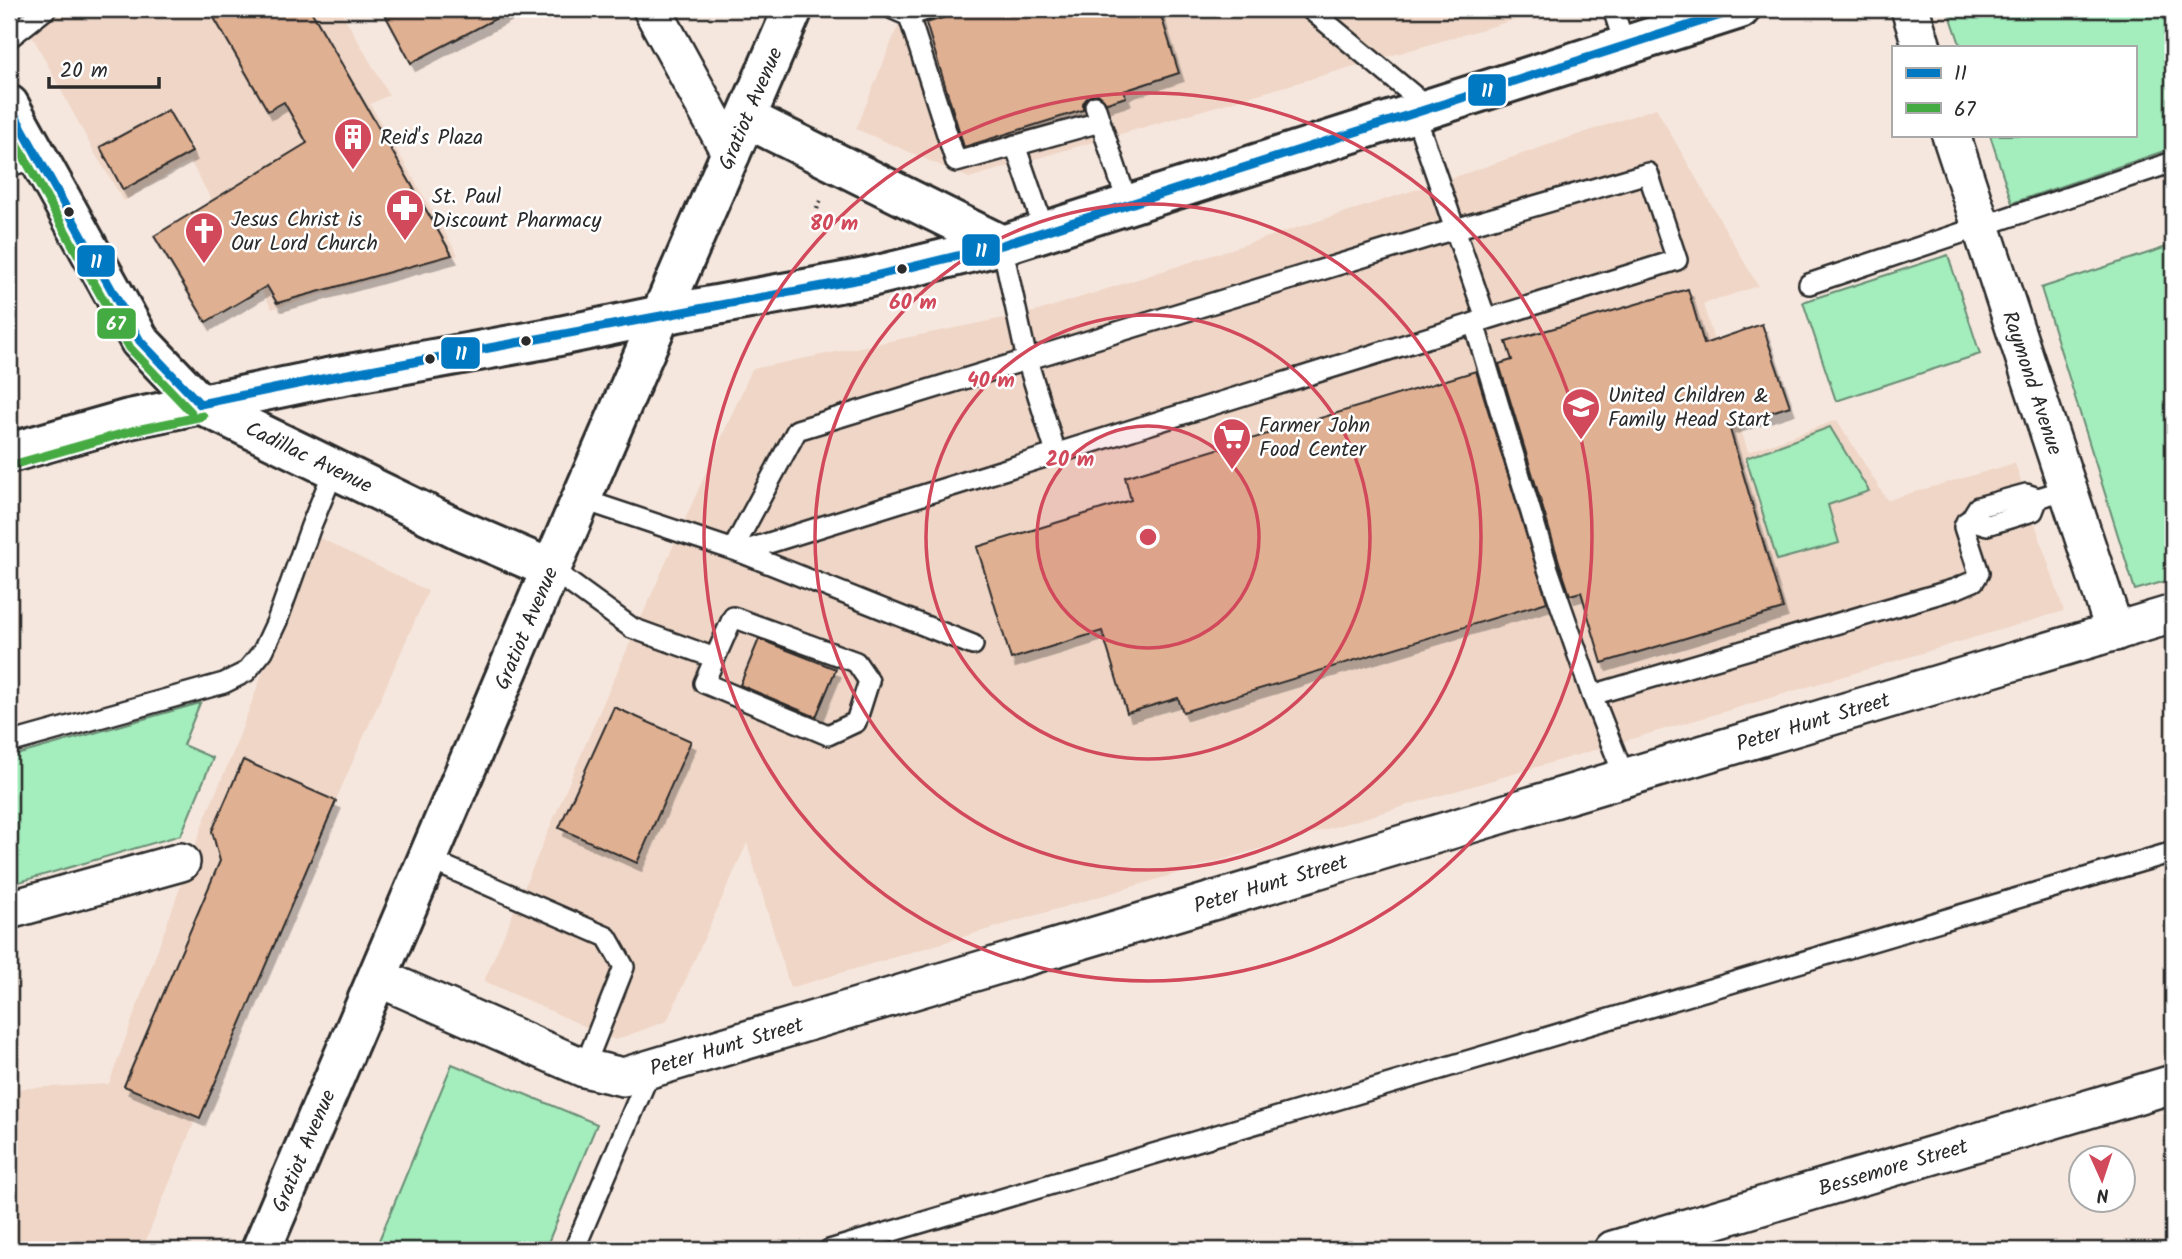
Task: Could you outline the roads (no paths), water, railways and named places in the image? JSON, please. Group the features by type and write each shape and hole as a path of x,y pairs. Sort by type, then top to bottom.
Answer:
{"main road":[{"name":"Gratiot Avenue","path":"261,1250 793,9"},
{"path":"9,453 129,419 200,404 866,278 1002,245 1740,9"},
{"name":"Cadillac Avenue","path":"9,105 23,162 140,341 200,404 460,530 551,569"},
{"path":"746,118 1002,245"}],"street":[{"path":"652,9 731,155"},
{"path":"1910,9 1922,46"},
{"name":"Raymond Avenue","path":"1951,136 1981,226 2053,494 2115,632"},
{"name":"Peter Hunt Street","path":"377,977 584,1068 623,1077 2173,614"},
{"path":"9,910 181,862"},
{"name":"Bessemore Street","path":"1613,1250 2173,1084"}],"lane":[{"path":"9,38 46,9"},
{"path":"928,9 901,12 928,54 946,111 956,162 1014,145 1098,114 1128,204"},
{"path":"1310,9 1422,111 1548,569 1592,695 1625,778"},
{"path":"1613,9 1625,46"},
{"path":"1014,145 1045,232"},
{"path":"1809,284 2173,162"},
{"path":"1648,173 1677,260 736,551 797,430 1455,229 1648,173"},
{"path":"1002,245 1027,360 1056,453"},
{"path":"9,743 224,682 246,671 263,651 277,621 334,470"},
{"path":"1592,695 1955,589 1974,581 1979,573 1964,527 1978,507 2026,494 2053,494"},
{"path":"581,499 736,551 973,645"},
{"path":"551,569 632,628 715,658"},
{"path":"733,617 856,662 869,681 856,722 828,735 704,683 715,658 733,617"},
{"path":"828,1250 2173,852"},
{"path":"428,859 607,937 624,967 584,1068"},
{"path":"574,1250 651,1069"}],"place":[{"name":"Reid's Plaza","path":"353,171"},
{"name":"St. Paul Discount Pharmacy","path":"405,242"},
{"name":"Jesus Christ is Our Lord Church","path":"204,265"},
{"name":"United Children & Family Head Start","path":"1581,441"},
{"name":"Farmer John Food Center","path":"1232,471"}]}
